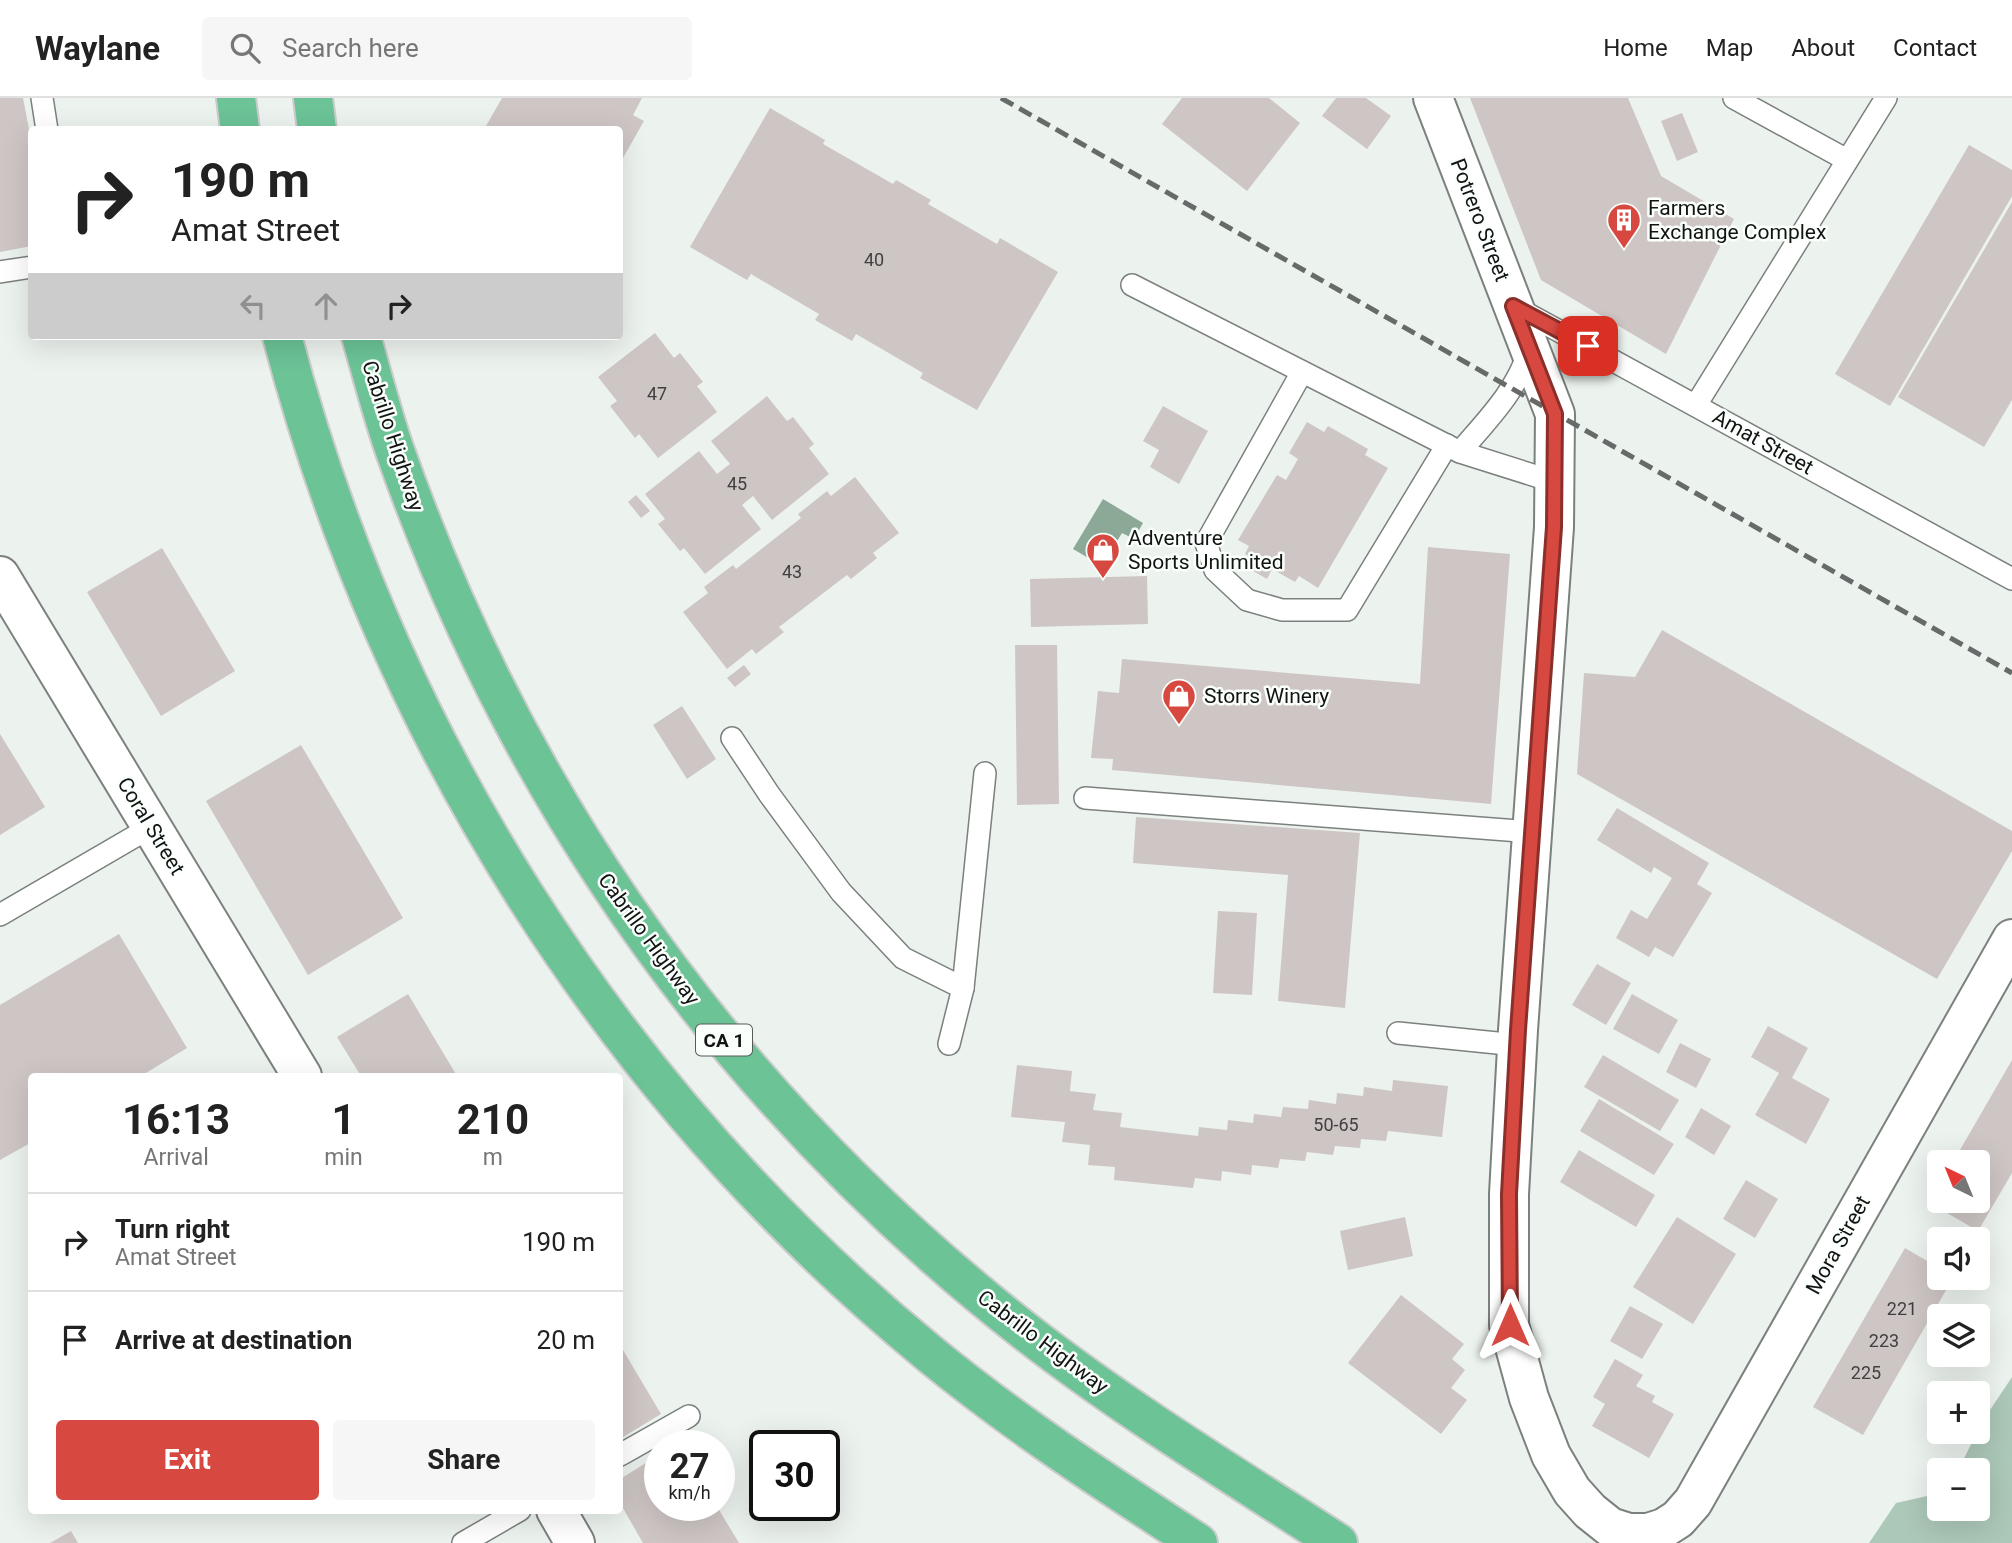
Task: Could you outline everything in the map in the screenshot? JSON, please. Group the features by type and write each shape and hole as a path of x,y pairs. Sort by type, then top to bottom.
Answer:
{"highway":[{"path":"236,98 240,126"},
{"path":"313,98 316,126"},
{"path":"283,340 314,447 340,522 369,595 435,741 473,812 542,923 602,1009 658,1081 755,1191 868,1301 991,1401 1058,1450 1198,1543"},
{"name":"Cabrillo Highway","path":"362,340 394,448 422,523 484,667 521,738 573,829 631,916 691,999 741,1061 849,1177 964,1282 1027,1333 1091,1381 1338,1543"}],"street":[{"name":"Potrero Street","path":"1433,98 1555,414 1553,541 1509,1194 1510,1325 1529,1398 1551,1455 1572,1491 1610,1527 1629,1534 1648,1533"},
{"name":"Coral Street","path":"5,596 151,827 296,1073"},
{"name":"Mora Street","path":"1648,1533 1664,1528 1678,1519 1693,1502 2012,939"},
{"path":"558,1514 575,1543"}],"lane":[{"path":"42,98 46,126"},
{"path":"1734,98 1847,160"},
{"path":"1696,405 1886,98"},
{"path":"0,272 28,268"},
{"path":"1132,285 1454,449 1555,482"},
{"name":"Amat Street","path":"1513,306 2012,579"},
{"path":"1303,372 1206,543 1215,570 1247,600 1282,610 1347,610 1454,449 1513,389 1530,349"},
{"path":"732,738 769,794 841,892 903,958 963,988"},
{"path":"949,1044 963,988 985,773"},
{"path":"1085,798 1532,832"},
{"path":"0,915 151,827"},
{"path":"1398,1033 1517,1045"},
{"path":"623,1453 689,1416"},
{"path":"463,1543 513,1514"}],"shaded area":[{"path":"1103,499 1143,523 1134,539 1122,533 1102,566 1073,549"},
{"path":"2012,1377 2012,1543 1869,1543 1896,1503 1927,1496 1927,1521 1990,1521 1990,1458 1964,1458 1971,1444 1990,1444 1990,1410"}],"building":[{"path":"0,98 23,98 28,126 28,247 0,252"},
{"path":"502,98 642,98 633,115 644,121 623,158 623,126 486,126"},
{"path":"1182,98 1269,98 1300,123 1247,191 1162,124"},
{"path":"1336,98 1366,98 1391,116 1367,149 1322,116"},
{"name":"Farmers Exchange Complex","path":"1470,98 1628,98 1661,176 1734,219 1666,354 1541,280"},
{"path":"770,108 825,140 823,144 893,184 896,180 931,200 928,204 997,244 1000,238 1058,272 977,410 920,378 923,373 856,334 852,341 815,320 819,314 751,274 747,280 690,247"},
{"path":"1682,113 1698,152 1677,161 1661,121"},
{"path":"1969,145 2012,170 2012,196 1890,406 1835,374"},
{"path":"2012,202 2012,400 1984,447 1898,397"},
{"path":"655,333 674,358 680,353 703,382 697,386 717,412 658,458 639,434 635,438 610,406 617,401 598,377"},
{"path":"767,396 787,421 793,417 814,444 809,448 829,474 772,520 753,496 742,505 761,529 705,574 684,548 680,551 658,524 665,519 645,494 699,451 717,474 730,464 711,441"},
{"path":"1163,406 1208,431 1179,484 1150,467 1159,450 1143,441"},
{"path":"1307,422 1324,432 1328,426 1368,449 1365,455 1388,468 1318,588 1299,576 1295,582 1272,569 1267,579 1243,565 1249,546 1238,540 1277,475 1286,480 1298,459 1289,453"},
{"path":"855,477 899,533 873,553 877,558 851,579 847,575 779,627 784,632 756,654 752,649 727,669 683,612 708,593 704,587 733,565 736,569 801,518 798,514 827,491 831,496"},
{"path":"636,495 650,511 641,518 628,502"},
{"path":"1428,547 1510,554 1491,804 1112,770 1113,759 1091,758 1098,691 1119,693 1122,659 1420,684"},
{"path":"162,548 235,671 161,716 87,592"},
{"path":"1147,576 1148,624 1031,627 1030,579"},
{"path":"1662,630 2012,831 2012,851 1937,979 1577,774 1584,673 1635,677"},
{"path":"1015,645 1057,645 1059,804 1017,805"},
{"path":"744,665 751,674 735,687 727,678"},
{"path":"682,706 716,759 687,779 653,725"},
{"path":"0,734 45,807 0,835"},
{"path":"301,745 403,918 308,975 206,801"},
{"path":"1617,808 1709,863 1697,884 1712,893 1673,957 1655,947 1649,957 1616,938 1631,910 1647,919 1672,878 1654,867 1651,873 1597,840"},
{"path":"1136,817 1360,833 1345,1008 1278,1001 1288,875 1133,863"},
{"path":"1218,911 1257,913 1252,995 1213,993"},
{"path":"119,934 187,1048 146,1073 28,1073 28,1144 0,1160 0,1005"},
{"path":"1597,964 1631,983 1606,1025 1572,1005"},
{"path":"408,994 455,1073 359,1073 337,1037"},
{"path":"1632,994 1678,1020 1659,1054 1613,1029"},
{"path":"1768,1026 1808,1048 1792,1078 1830,1099 1806,1144 1755,1115 1779,1073 1751,1057"},
{"path":"1680,1043 1711,1059 1696,1088 1666,1072"},
{"path":"1603,1055 1679,1100 1660,1131 1584,1087"},
{"path":"2012,1060 2012,1173 1990,1211 1990,1150 1960,1150"},
{"path":"1017,1065 1072,1071 1070,1091 1096,1094 1093,1110 1122,1113 1120,1127 1198,1136 1199,1127 1227,1130 1228,1120 1253,1123 1254,1114 1281,1117 1283,1107 1308,1109 1309,1100 1336,1104 1337,1093 1363,1096 1364,1087 1392,1091 1393,1080 1448,1086 1442,1137 1388,1131 1386,1141 1361,1139 1360,1148 1335,1146 1333,1155 1307,1152 1305,1161 1280,1159 1278,1168 1252,1165 1251,1175 1222,1171 1221,1181 1195,1178 1193,1188 1114,1180 1115,1167 1088,1165 1090,1145 1062,1142 1065,1122 1011,1117"},
{"path":"1599,1099 1674,1144 1654,1175 1580,1131"},
{"path":"1701,1108 1731,1126 1714,1155 1685,1137"},
{"path":"1579,1150 1655,1195 1636,1227 1560,1182"},
{"path":"1746,1180 1778,1199 1755,1238 1723,1219"},
{"path":"1947,1213 1989,1213 1980,1227 1971,1227"},
{"path":"1405,1217 1413,1256 1348,1270 1340,1231"},
{"path":"1677,1217 1736,1254 1693,1324 1633,1287"},
{"path":"1905,1248 1927,1261 1927,1290 1946,1290 1938,1304 1927,1304 1927,1323 1863,1435 1813,1407"},
{"path":"1401,1295 1464,1344 1452,1359 1465,1370 1451,1388 1467,1400 1441,1434 1348,1363"},
{"path":"1630,1306 1663,1324 1642,1359 1610,1341"},
{"path":"623,1350 661,1414 623,1437"},
{"path":"1615,1359 1643,1375 1636,1386 1655,1396 1652,1402 1674,1414 1649,1458 1592,1426 1605,1404 1593,1397"},
{"path":"644,1464 644,1521 726,1521 739,1543 643,1543 623,1508 623,1477"},
{"path":"71,1531 78,1543 50,1543"}],"railway":[{"path":"1001,98 2012,673"}],"place":[{"name":"Farmers Exchange Complex","path":"1624,250"},
{"name":"Adventure Sports Unlimited","path":"1103,580"},
{"name":"Storrs Winery","path":"1179,726"}],"route":[{"path":"1510,1325 1509,1194 1554,527 1555,414 1513,306 1588,346"}]}
